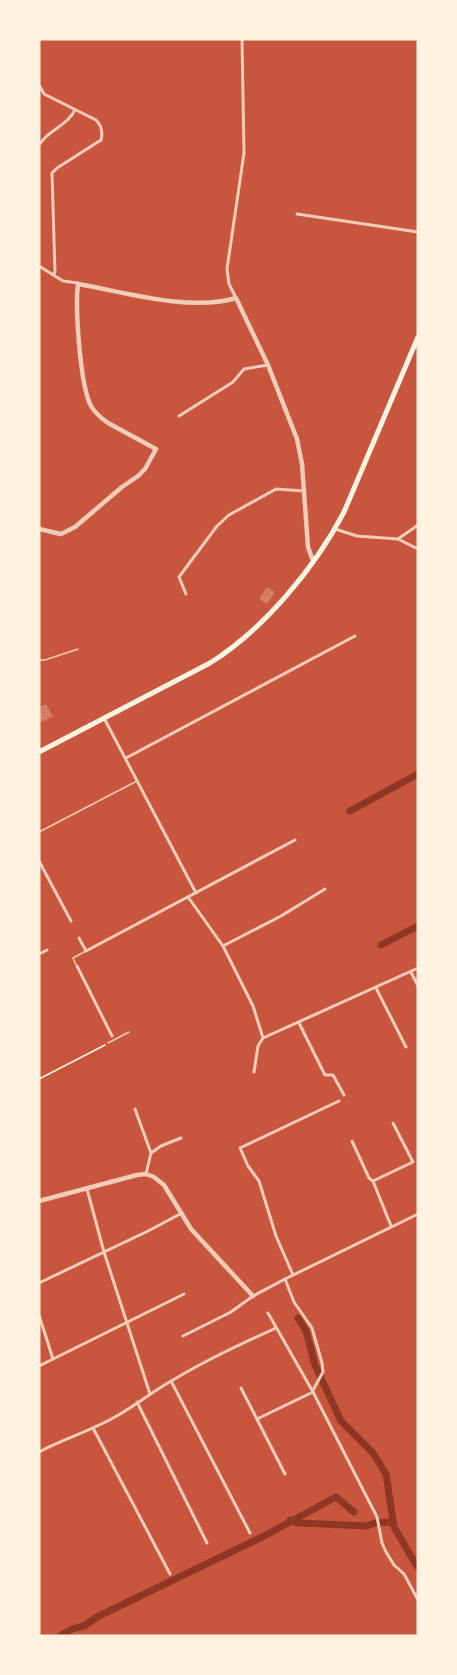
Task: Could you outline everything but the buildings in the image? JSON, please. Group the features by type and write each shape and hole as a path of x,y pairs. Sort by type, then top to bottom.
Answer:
{"main road":[{"path":"39,752 210,663 234,647 267,616 313,561 335,529 418,337"}],"street":[{"path":"242,39 244,153 227,269 228,280 268,365 297,439 308,547 313,561"},
{"path":"39,85 44,94 96,120 101,125 103,133 101,140 95,145 52,173 55,272 53,275"},
{"path":"39,145 43,134 68,120 75,110"},
{"path":"297,214 418,232"},
{"path":"39,266 63,281 133,295 207,302 236,298"},
{"path":"39,529 61,534 75,527 138,476 145,469 156,449 100,418 91,405 83,369 76,307 78,284"},
{"path":"179,416 232,382 244,369 268,365"},
{"path":"186,594 179,581 181,574 226,517 276,489 304,491"},
{"path":"398,539 418,525"},
{"path":"335,529 357,536 398,539 418,549"},
{"path":"126,758 355,636"},
{"path":"104,718 196,893"},
{"path":"79,938 86,951 294,840"},
{"path":"39,861 71,921"},
{"path":"223,946 281,916 325,889"},
{"path":"188,897 223,946 253,1006 263,1038"},
{"path":"39,954 48,950"},
{"path":"76,966 112,1036"},
{"path":"254,1072 258,1046 263,1038 418,968"},
{"path":"411,972 418,986"},
{"path":"376,988 406,1047"},
{"path":"299,1023 325,1075 333,1075 344,1095"},
{"path":"293,1275 276,1236 259,1181 248,1166 240,1148 339,1101"},
{"path":"135,1109 151,1153 146,1174"},
{"path":"374,1181 413,1162 393,1123"},
{"path":"151,1153 181,1138"},
{"path":"352,1140 369,1178 374,1181 391,1226"},
{"path":"39,1201 87,1187 146,1174 154,1177 164,1185 191,1229 253,1296"},
{"path":"87,1187 104,1252 150,1394"},
{"path":"39,1283 182,1213"},
{"path":"183,1336 231,1312 253,1296 285,1279 418,1214"},
{"path":"257,1419 313,1392 323,1372 312,1328 294,1302 285,1279"},
{"path":"39,1366 184,1294"},
{"path":"268,1314 313,1392 377,1517 386,1552 394,1565 404,1574 418,1600"},
{"path":"39,1315 53,1359"},
{"path":"39,1452 58,1441 116,1417 212,1357 276,1328"},
{"path":"171,1381 250,1533"},
{"path":"241,1388 285,1473"},
{"path":"137,1402 207,1543"},
{"path":"93,1428 170,1574"}],"lane":[{"path":"39,556 39,565"},
{"path":"39,660 78,649"},
{"path":"39,832 138,781"},
{"path":"76,966 73,958 86,951"},
{"path":"108,1043 129,1032"}],"path":[{"path":"39,1079 108,1043"}],"waterway":[{"path":"350,811 418,774"},
{"path":"381,945 418,926"},
{"path":"298,1318 306,1331 315,1365 341,1421 373,1453 386,1474 394,1527 418,1568"},
{"path":"60,1636 262,1537 336,1497 354,1512"},
{"path":"290,1520 298,1523 367,1526 392,1522"}]}
